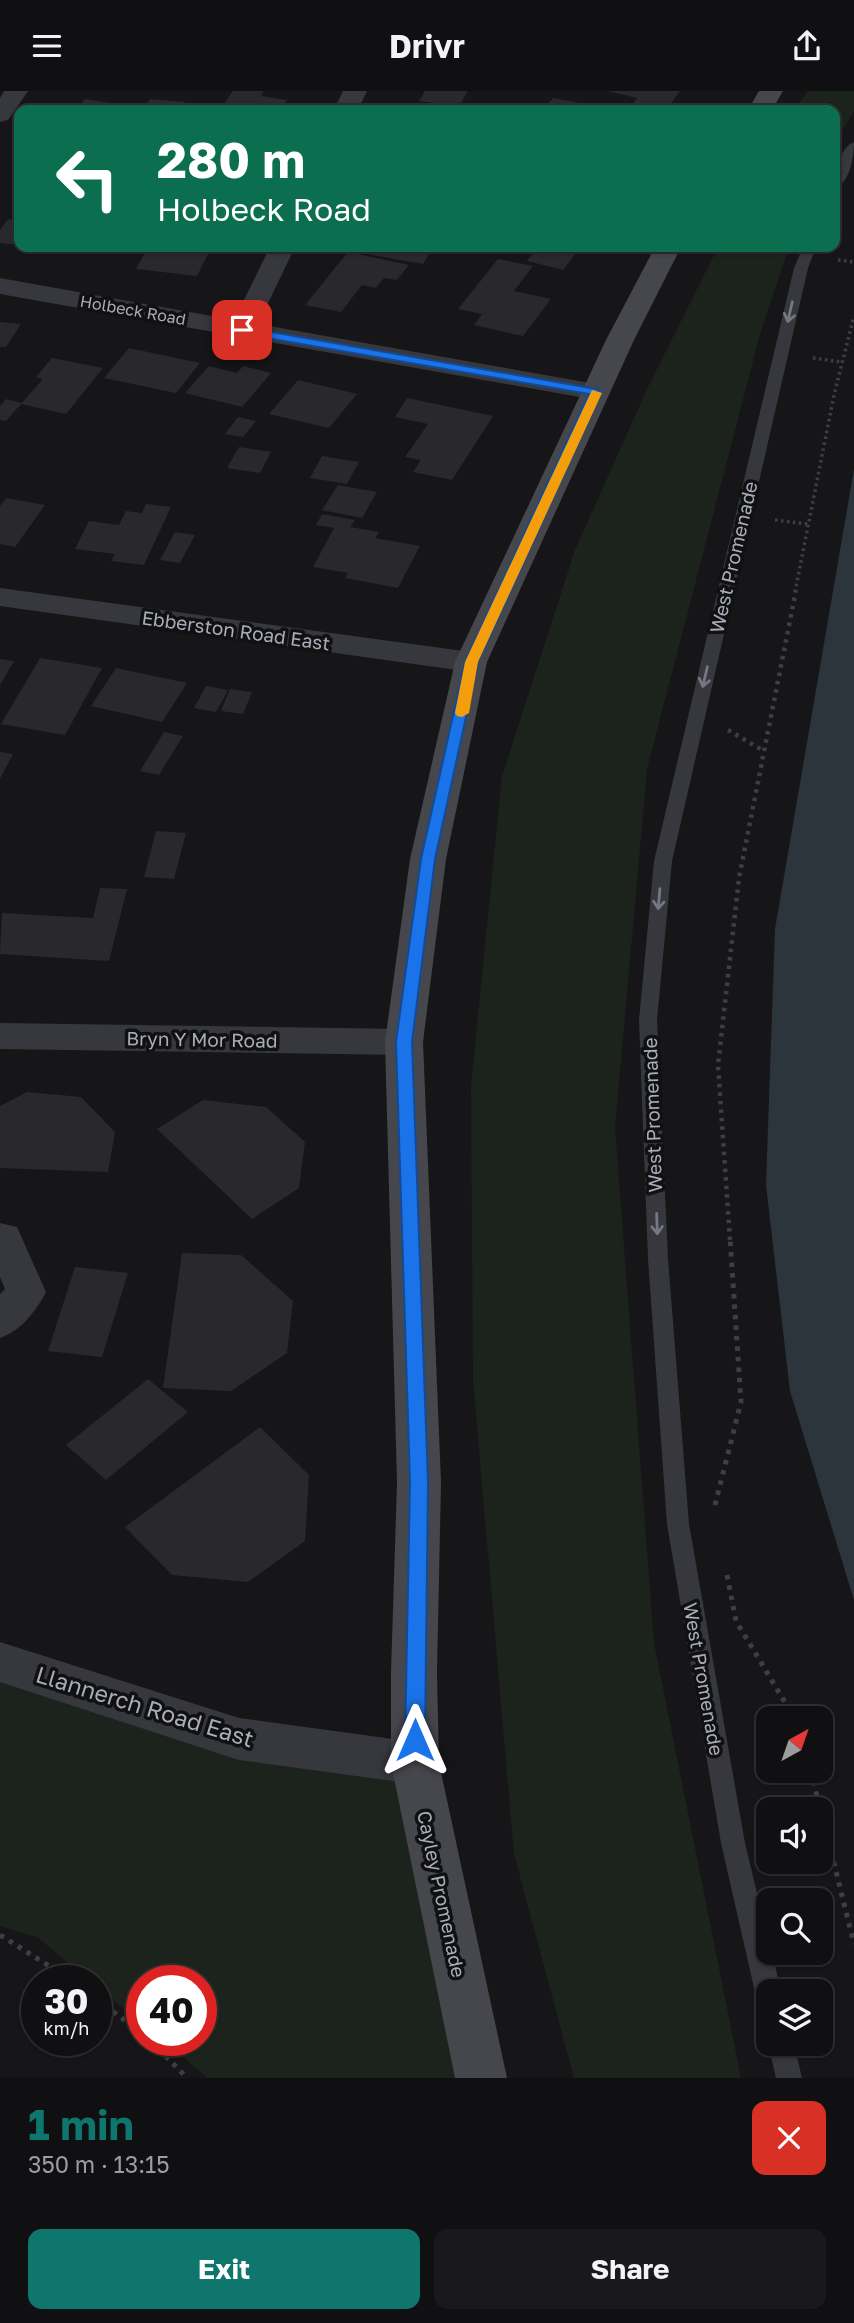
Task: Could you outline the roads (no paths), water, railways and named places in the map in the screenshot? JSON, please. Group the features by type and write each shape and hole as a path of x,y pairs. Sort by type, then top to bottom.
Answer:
{"street":[{"path":"0,115 16,91"},
{"path":"242,330 280,252"},
{"name":"Cayley Promenade","path":"481,2078 415,1763 414,1673 419,1482 404,1042 428,859 471,662 596,392 666,252"},
{"name":"Holbeck Road","path":"0,286 596,392"},
{"name":"Ebberston Road East","path":"0,597 471,662"},
{"name":"Bryn Y Mor Road","path":"0,1036 404,1042"},
{"path":"0,1238 26,1292 0,1322"},
{"name":"Llannerch Road East","path":"0,1662 239,1739 415,1763"}],"lane":[{"path":"840,174 854,146"},
{"name":"West Promenade","path":"765,1979 733,1843 678,1524 658,1259 648,1020 663,861 798,280 807,252"},
{"path":"784,2056 789,2078"}]}
